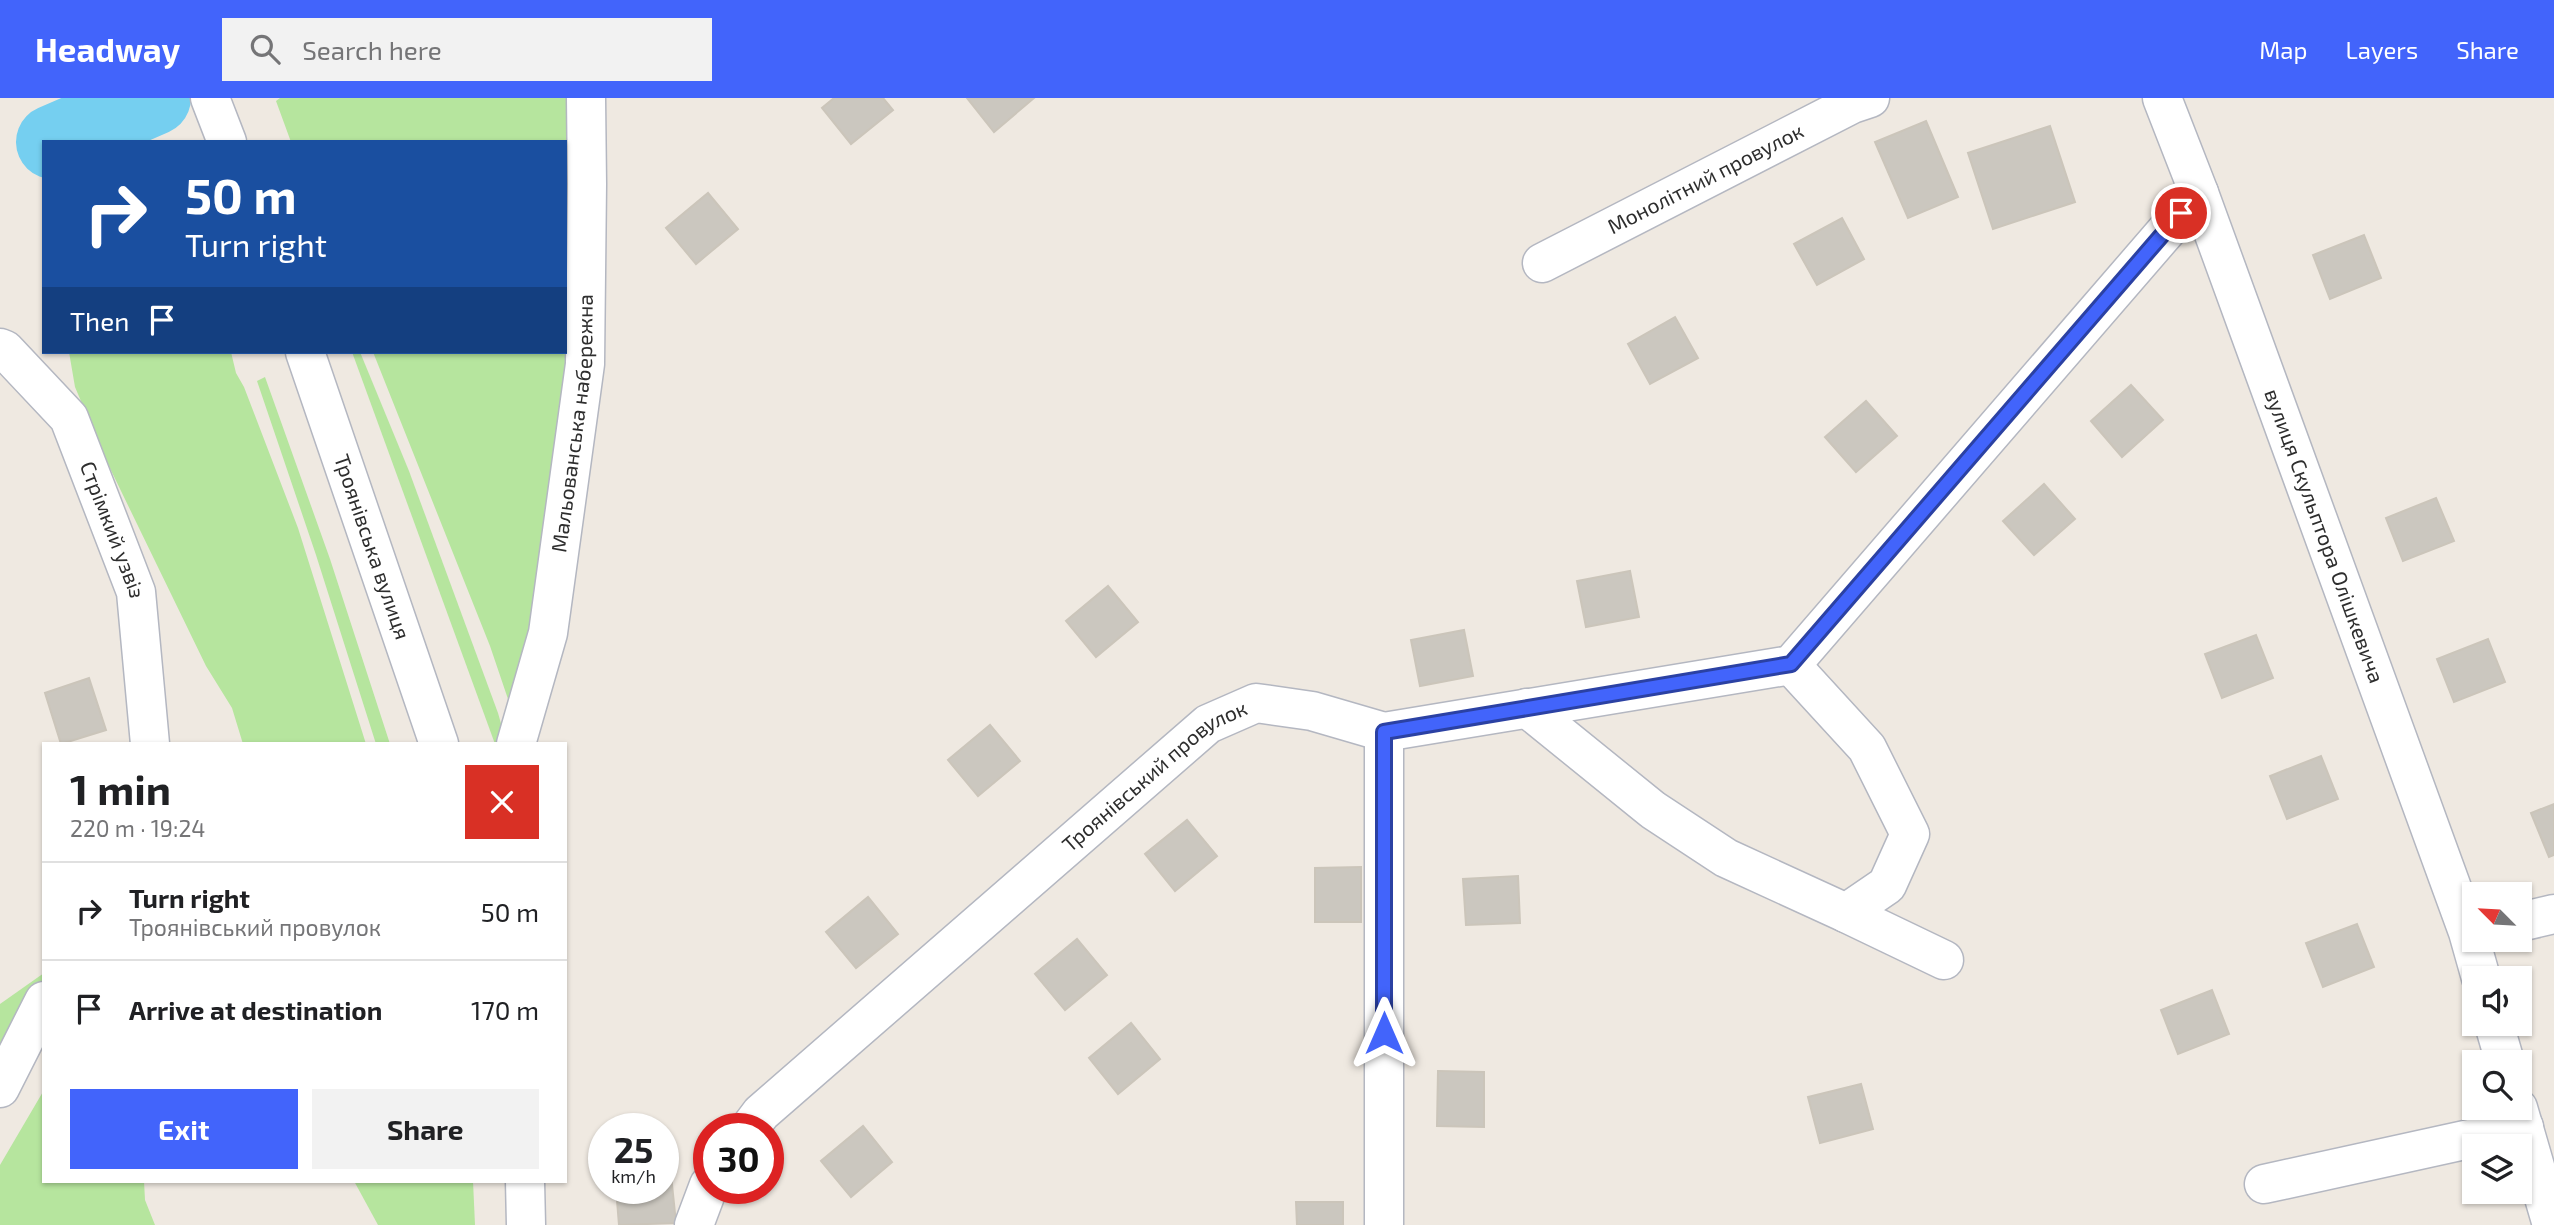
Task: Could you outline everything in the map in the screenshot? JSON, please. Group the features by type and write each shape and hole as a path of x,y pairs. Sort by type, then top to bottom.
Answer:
{"street":[{"path":"210,98 226,140"},
{"name":"Мальованська набережна","path":"517,742 548,633 585,364 586,98"},
{"name":"Монолітний провулок","path":"1542,263 1852,104 1870,98"},
{"name":"вулиця Скульптора Олішкевича","path":"2162,98 2462,908"},
{"path":"1846,913 1887,885 1910,834 1867,748 1791,664 2199,192"},
{"name":"Стрімкий узвіз","path":"0,348 5,350 69,418 136,592 150,742"},
{"name":"Троянівська вулиця","path":"306,354 438,742"},
{"name":"Троянівський провулок","path":"764,1113 1208,724 1256,703 1312,711 1384,732 1791,664"},
{"path":"1527,708 1653,810 1726,858 1944,960"},
{"path":"1384,732 1384,1225"},
{"path":"2532,919 2554,914"},
{"path":"0,1088 42,1005"},
{"path":"2264,1184 2509,1120"},
{"path":"2522,1120 2552,1225"},
{"path":"525,1183 526,1225"},
{"path":"694,1225 702,1204"}],"green space":[{"path":"280,98 586,98 576,564 509,702 490,646 374,354 567,354 567,140 290,140 276,101"},
{"path":"69,354 231,354 236,373 244,387 298,528 365,742 242,742 232,708 206,666 105,458 75,387"},
{"path":"353,354 361,354 409,471 498,713 504,734 503,742 494,742"},
{"path":"265,377 330,559 389,742 375,742 257,381"},
{"path":"42,974 42,1002 0,1080 0,1004"},
{"path":"42,1093 42,1183 144,1183 145,1200 155,1225 0,1225 0,1165"},
{"path":"355,1183 473,1183 475,1225 378,1225"}],"building":[{"path":"834,98 883,98 893,110 851,144 822,108"},
{"path":"967,98 1034,98 994,132"},
{"path":"1926,121 1958,197 1908,218 1875,142"},
{"path":"2050,126 2075,202 1993,229 1968,153"},
{"path":"708,193 738,229 696,264 666,228"},
{"path":"1842,218 1864,259 1817,285 1794,244"},
{"path":"2364,235 2381,278 2330,299 2313,255"},
{"path":"1675,317 1698,358 1650,384 1628,344"},
{"path":"2131,385 2163,420 2122,457 2091,421"},
{"path":"1866,401 1897,436 1856,472 1825,437"},
{"path":"2044,484 2075,519 2034,555 2003,521"},
{"path":"2436,498 2454,541 2403,561 2386,518"},
{"path":"1630,571 1639,617 1586,627 1577,581"},
{"path":"1108,586 1138,622 1096,657 1066,621"},
{"path":"1464,630 1473,676 1420,686 1411,640"},
{"path":"2256,635 2273,678 2222,698 2205,654"},
{"path":"2488,639 2505,682 2454,702 2437,659"},
{"path":"89,678 106,730 60,742 45,693"},
{"path":"990,725 1020,761 978,796 948,760"},
{"path":"2321,756 2338,799 2287,819 2270,776"},
{"path":"2554,804 2554,855 2549,857 2531,813"},
{"path":"1187,820 1217,856 1175,891 1145,854"},
{"path":"1361,867 1361,922 1315,922 1315,868"},
{"path":"1518,876 1520,923 1466,925 1463,879"},
{"path":"868,897 898,934 856,968 826,932"},
{"path":"2357,924 2374,967 2323,987 2306,943"},
{"path":"1077,939 1107,975 1065,1010 1035,974"},
{"path":"2212,990 2229,1034 2178,1054 2161,1010"},
{"path":"1131,1023 1160,1059 1118,1094 1089,1058"},
{"path":"1438,1071 1484,1072 1484,1127 1437,1126"},
{"path":"1861,1084 1873,1129 1820,1143 1808,1097"},
{"path":"863,1126 892,1162 851,1197 821,1161"},
{"path":"1296,1202 1343,1202 1343,1225 1297,1225"},
{"path":"617,1204 674,1204 676,1223 619,1225"}],"waterway":[{"path":"58,140 154,98"}],"route":[{"path":"1384,1033 1384,732 1791,664 2181,213"}]}
